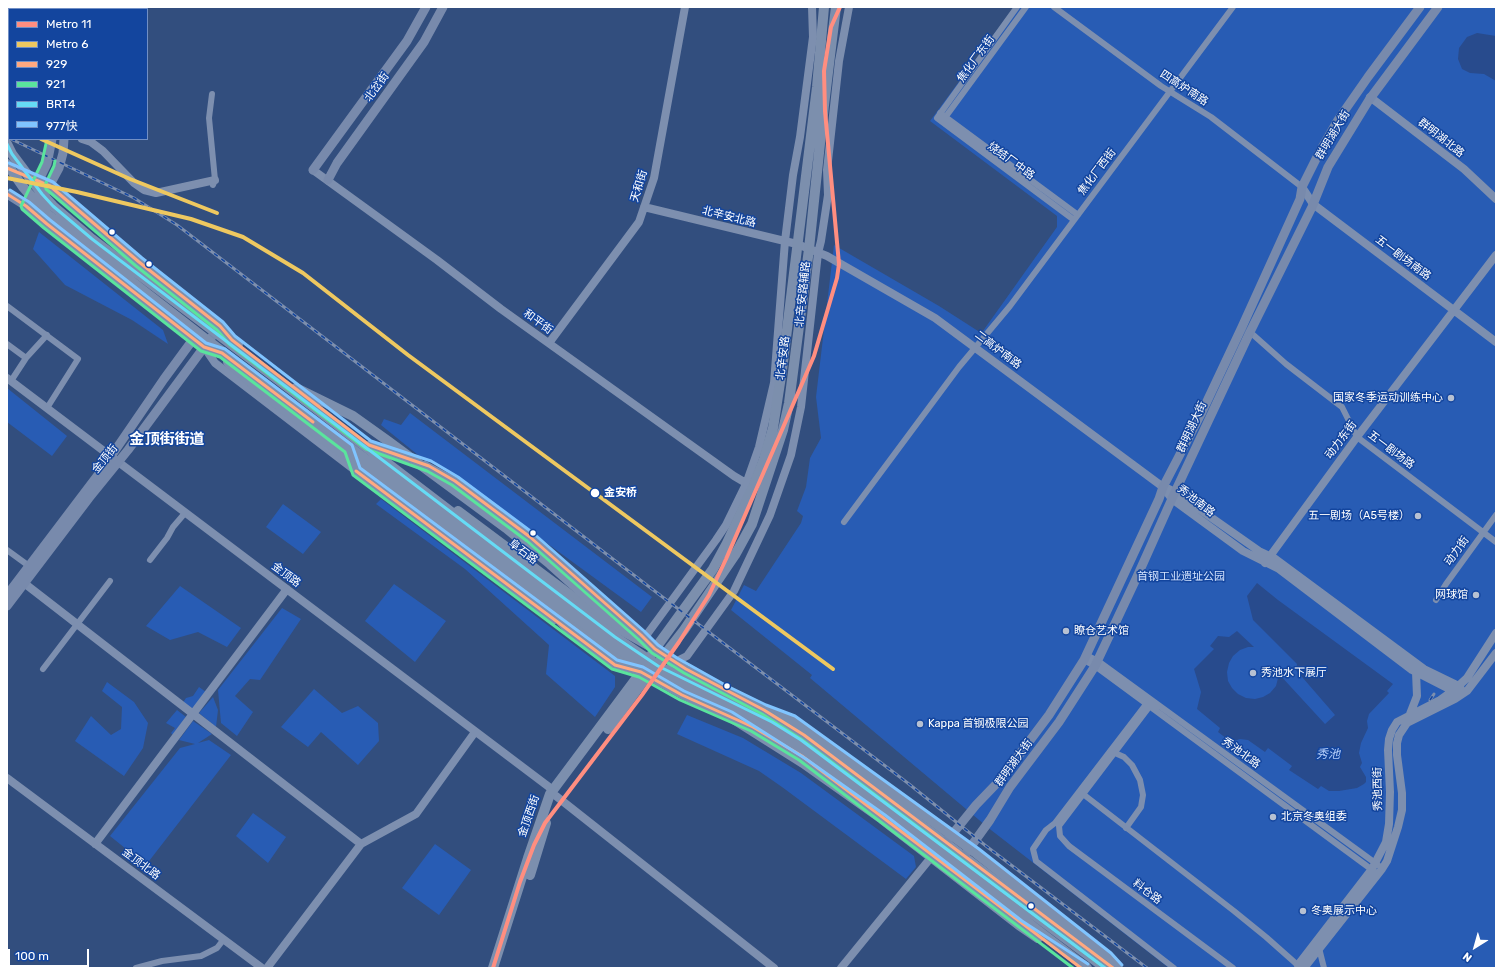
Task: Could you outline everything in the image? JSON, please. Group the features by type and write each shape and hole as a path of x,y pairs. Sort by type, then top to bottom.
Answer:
{"highway":[{"name":"阜石路","path":"7,144 32,181 53,206 92,239 615,637 658,666 772,722 801,740 1105,968"},
{"name":"阜石路","path":"7,164 23,187 47,214 201,341 610,643 660,676 801,749 1086,968"},
{"path":"201,341 265,394 445,529 530,594 575,631"},
{"path":"281,382 331,404 352,416 506,528 550,564 626,632"},
{"path":"530,594 536,605"},
{"name":"金顶西街","path":"492,968 547,800 555,793 644,674"},
{"path":"764,710 792,720 831,747 1039,902 1092,944 1118,968"},
{"path":"730,717 803,763 882,819 1019,925 1086,968"},
{"name":"金顶西街","path":"500,968 555,793"}],"main road":[{"name":"北岔街","path":"313,170 409,38 426,7"},
{"name":"北岔街","path":"328,180 337,164 424,42 443,7"},
{"name":"北辛安路","path":"644,674 655,649 713,568 750,486 764,459 773,428 782,370 817,87 824,7"},
{"name":"北辛安路","path":"644,674 665,656 735,555 752,524 784,430 814,251 824,105 836,7"},
{"name":"群明湖大街","path":"946,842 976,805 1001,779 1049,715 1085,658 1156,506 1163,487 1201,414 1300,199 1302,188 1319,153 1338,120 1420,7"},
{"name":"群明湖大街","path":"964,856 990,820 1010,787 1059,722 1096,664 1173,495 1250,332 1313,204 1328,167 1370,97 1438,7"},
{"path":"29,209 47,164 52,140"},
{"path":"29,209 50,186 59,168 63,153 64,140"},
{"path":"7,168 50,186 139,262 220,326 232,340 369,445 605,621 644,640 655,649"},
{"path":"7,194 29,209 174,323 222,353 636,664 644,674"},
{"name":"金顶街","path":"7,606 201,341 210,318"},
{"name":"金顶街","path":"7,595 114,460 201,341 220,326"},
{"path":"542,594 575,631 644,674"}],"street":[{"name":"天和街","path":"549,343 639,222 654,178 685,7"},
{"name":"北辛安路辅路","path":"644,640 716,540 750,486 774,383 785,240 793,175 804,111 813,36 812,7"},
{"name":"北辛安路辅路","path":"644,674 687,656 730,599 770,515 791,455 799,420 806,370 814,251 822,241 828,195 827,170 839,61 849,7"},
{"name":"焦化厂东街","path":"941,117 1018,7"},
{"name":"焦化厂东街","path":"941,117 1026,7"},
{"name":"四高炉南路","path":"1054,7 1170,92 1211,117 1302,188"},
{"name":"焦化厂西街","path":"844,522 919,419 975,346 1010,306 1233,7"},
{"path":"824,105 839,61"},
{"path":"804,111 817,87"},
{"path":"85,140 91,142 103,151 134,183 144,190 156,193 214,182 209,118 212,94"},
{"name":"群明湖北路","path":"1370,97 1464,169 1496,199"},
{"name":"烧结厂中路","path":"941,117 1076,217"},
{"name":"和平街","path":"313,170 727,472 750,486"},
{"name":"五一剧场南路","path":"1302,188 1313,204 1496,342"},
{"name":"北辛安北路","path":"644,207 785,240 814,251"},
{"name":"二高炉南路","path":"814,251 827,256 935,318 975,346 1163,487"},
{"name":"动力东街","path":"1267,560 1357,437 1455,311 1496,255"},
{"path":"174,323 189,302"},
{"path":"7,306 78,359 47,408"},
{"name":"五一剧场路","path":"1250,332 1286,364 1342,407 1357,437 1496,542"},
{"path":"9,379 47,335"},
{"path":"201,341 215,363 356,472 536,605 575,631"},
{"path":"7,344 26,358"},
{"path":"774,383 782,370"},
{"path":"789,403 806,370"},
{"name":"金顶路","path":"9,379 555,793 774,968"},
{"path":"269,404 288,403"},
{"path":"369,445 429,466 455,481 530,537 644,640"},
{"path":"350,449 356,472"},
{"name":"秀池南路","path":"1163,487 1243,551 1267,560 1458,692"},
{"path":"150,560 185,513"},
{"name":"动力街","path":"1436,600 1496,515"},
{"path":"7,550 29,566"},
{"name":"秀池南路","path":"1267,560 1416,672 1458,692"},
{"path":"43,669 110,581"},
{"path":"24,583 361,844"},
{"path":"95,844 287,589"},
{"name":"秀池西街","path":"1300,967 1319,948 1377,869 1386,842 1389,824 1389,739 1392,730 1397,722 1410,714 1458,692 1496,633"},
{"path":"655,649 674,662 764,710 804,735 1113,968"},
{"name":"秀池西街","path":"1300,967 1377,869 1387,861 1402,810 1402,793 1397,755 1399,735 1407,723 1474,682 1496,653"},
{"name":"秀池北路","path":"1085,658 1096,664 1150,703 1377,869"},
{"path":"1410,714 1417,696 1416,672"},
{"path":"644,674 682,695 753,727 802,756 1081,968"},
{"path":"1150,703 1115,753 1083,794 1234,911 1300,967"},
{"path":"1150,703 1055,824 1046,830 1033,849 1036,861 1174,968"},
{"path":"267,968 361,844 416,814 475,732"},
{"path":"1115,753 1124,757 1132,765 1140,780 1143,795 1141,807 1126,828"},
{"name":"金顶北路","path":"7,778 262,968"},
{"name":"料仓路","path":"1083,794 1059,826 1060,836 1069,846 1232,968"},
{"path":"841,968 933,855"},
{"path":"136,968 162,961 201,956 216,948 224,939"},
{"path":"1319,948 1324,968"}],"green space":[{"name":"首钢工业遗址公园","path":"1014,7 1496,7 1496,968 1169,968 991,830 810,678 812,675 731,610 744,585 756,591 801,523 803,516 797,511 806,487 810,458 821,438 816,397 834,245 939,306 978,331 983,331 1057,227 1057,216 930,121"},
{"path":"39,232 163,330 168,344 132,320 65,285 33,249"},
{"path":"7,388 67,436 52,456 7,422"},
{"path":"410,413 652,597 641,612 440,465 418,455 381,425 384,419 401,425"},
{"path":"381,499 615,676 615,687 595,717 546,674 549,645 465,569 376,504"},
{"path":"283,504 321,532 303,554 266,527"},
{"path":"394,584 446,621 415,662 365,621"},
{"path":"180,586 241,628 227,647 198,632 170,640 146,626"},
{"path":"282,608 301,619 260,680 250,679 235,696 253,712 237,736 221,723 218,690"},
{"path":"107,682 134,702 148,723 143,748 124,776 75,741 91,716 111,735 121,729 122,707 102,691"},
{"path":"199,687 206,692 192,710 182,704 186,698 193,696"},
{"path":"314,689 342,713 358,706 378,723 379,741 358,765 321,732 308,747 281,727"},
{"path":"213,697 218,710 216,727 199,713"},
{"path":"177,710 186,717 173,735 171,733 175,728 166,723"},
{"path":"687,715 743,738 801,773 914,856 916,867 906,879 759,771 677,734"},
{"path":"193,721 212,734 198,743 209,740 231,755 146,865 110,836 180,748 195,744 179,740"},
{"path":"253,813 286,837 268,863 236,836"},
{"path":"435,844 471,870 439,915 402,888"}],"water":[{"path":"1477,33 1496,36 1496,81 1484,74 1470,73 1462,69 1458,59 1459,48 1467,37"},
{"name":"秀池","path":"1257,583 1393,684 1387,691 1389,693 1369,714 1367,721 1368,728 1361,743 1359,753 1362,763 1360,767 1366,777 1366,782 1357,788 1329,791 1321,786 1318,789 1289,770 1292,766 1268,748 1265,752 1248,740 1240,739 1231,742 1218,732 1220,728 1197,709 1201,692 1194,669 1214,649 1210,646 1218,636 1229,637 1237,631 1254,647 1248,647 1240,650 1233,656 1229,663 1227,672 1228,681 1238,694 1246,698 1255,699 1263,697 1270,693 1276,686 1279,674 1325,724 1335,715 1296,670 1297,664 1253,620 1247,596"}],"railway":[{"path":"13,140 134,198 177,225 909,784 986,846 1147,968"},
{"path":"1430,700 1434,694"}],"metro line":[{"name":"11","path":"493,968 520,882 534,845 545,823 642,695 679,642 709,595 814,356 837,278 839,264 825,111 824,71 831,27 840,7"},
{"name":"6","path":"43,140 130,179 217,213"},
{"name":"6","path":"7,178 77,192 191,219 243,237 303,273 408,355 833,669"}],"transit line":[{"name":"921","path":"47,140 42,162 21,206 22,209 44,228 201,351 220,357 345,452 353,475 612,669 639,677 680,700 751,731 799,760 1073,968"},
{"name":"BRT4","path":"7,144 12,154 42,194 53,206 92,239 615,637 658,666 772,722 801,740 1105,968"},
{"name":"921","path":"55,161 45,185 46,189 136,266 217,330 229,344 366,449 427,471 452,485 527,541 652,653 684,673 762,714 801,739 1105,968"},
{"name":"977快","path":"9,163 53,182 142,258 223,322 235,336 371,441 431,461 458,477 533,533 658,645 677,658 727,686 766,705 795,716 979,849 1111,953 1122,965"},
{"name":"929","path":"7,168 50,186 139,262 220,326 232,340 369,445 429,466 455,481 530,537 655,649 686,669 764,710 804,735 1113,968"},
{"name":"977快","path":"10,190 29,202 206,343 225,349 352,445 360,468 617,660 643,667 684,691 732,712 806,759 885,815 1022,921 1088,964"},
{"name":"929","path":"7,194 26,206 204,347 222,353 313,422"},
{"name":"929","path":"356,471 615,665 641,672 682,695 753,727 802,756 1081,968"}],"place":[{"name":"国家冬季运动训练中心","path":"1451,398"},
{"name":"金安桥","path":"595,493"},
{"name":"五一剧场（A5号楼）","path":"1418,516"},
{"name":"网球馆","path":"1476,595"},
{"name":"瞭仓艺术馆","path":"1066,631"},
{"name":"秀池水下展厅","path":"1253,673"},
{"name":"Kappa 首钢极限公园","path":"920,724"},
{"name":"北京冬奥组委","path":"1273,817"},
{"name":"冬奥展示中心","path":"1303,911"}],"district":[{"name":"金顶街街道","path":"167,440"}]}
